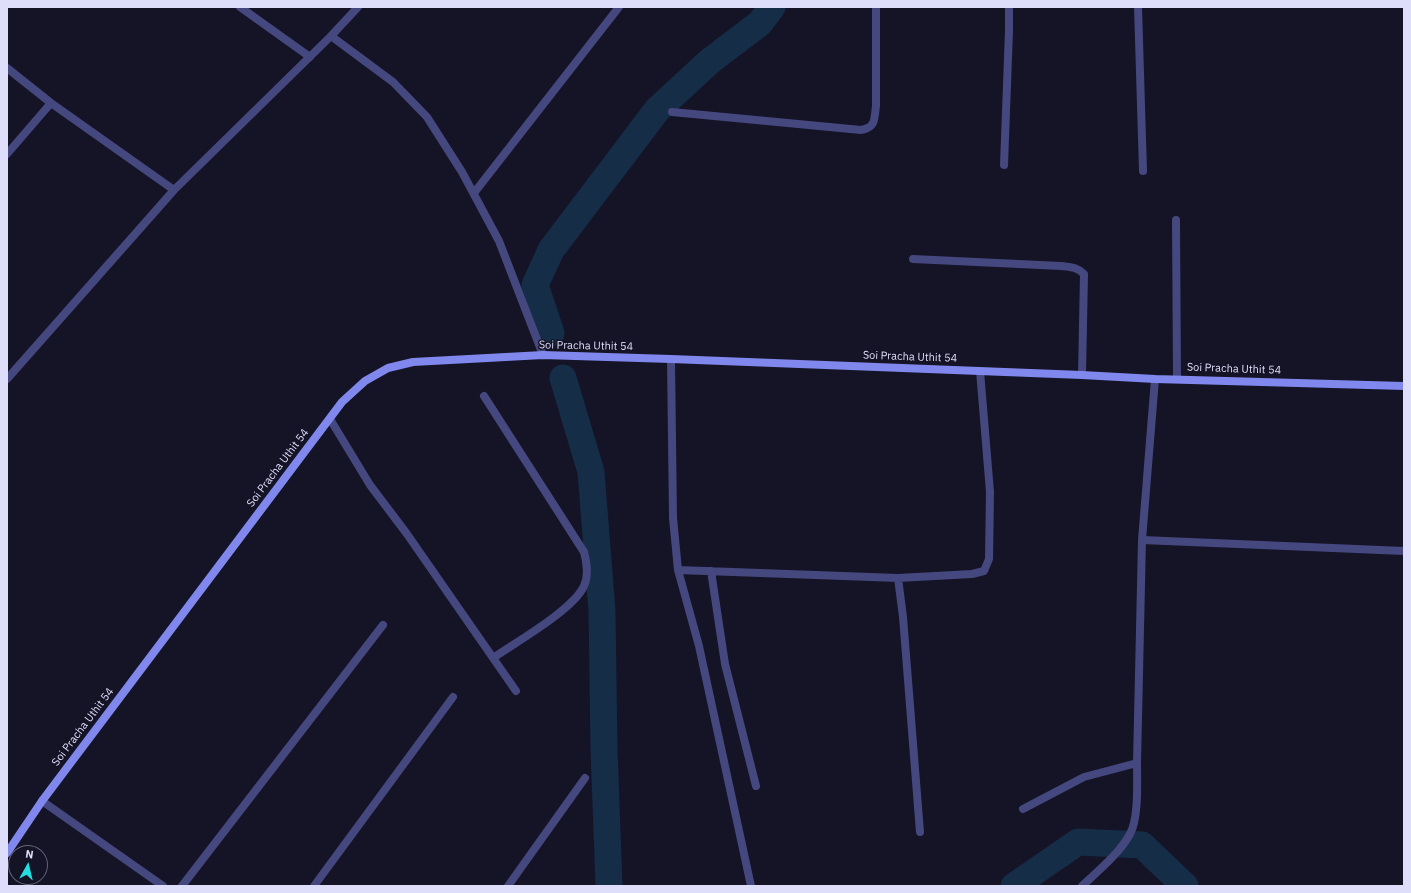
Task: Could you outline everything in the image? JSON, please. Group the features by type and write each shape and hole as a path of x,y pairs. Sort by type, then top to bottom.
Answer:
{"street":[{"path":"240,7 310,57"},
{"path":"7,379 174,190 310,57 358,7"},
{"path":"474,193 618,7"},
{"path":"672,112 861,130 868,129 874,122 876,106 876,7"},
{"path":"1004,165 1009,7"},
{"path":"1138,7 1144,171"},
{"path":"331,36 393,82 427,117 462,172 499,241 543,355"},
{"path":"7,68 51,102 174,190"},
{"path":"7,154 51,102"},
{"path":"1176,220 1177,379"},
{"path":"913,259 1061,266 1080,270 1084,274 1082,375"},
{"name":"Soi Pracha Uthit 54","path":"7,853 42,800 342,402 365,381 388,368 413,362 543,355 1155,379 1404,386"},
{"path":"671,359 673,518 678,570 699,646 751,886"},
{"path":"678,570 898,578 984,572 989,559 990,492 980,371"},
{"path":"1082,886 1112,858 1131,833 1138,798 1137,763 1142,540 1155,379"},
{"path":"484,396 584,552 587,563 587,575 584,586 575,599 553,618 493,658"},
{"path":"330,419 370,485 407,534 516,690"},
{"path":"1142,540 1404,551"},
{"path":"712,571 725,664 756,786"},
{"path":"898,578 903,617 920,832"},
{"path":"182,886 383,625"},
{"path":"314,886 453,697"},
{"path":"1023,809 1084,777 1137,763"},
{"path":"508,886 585,778"},
{"path":"42,800 163,886"}],"waterway":[{"path":"551,333 535,285 551,250 657,110 710,61 760,23 772,7"},
{"path":"563,378 591,472 602,611 604,750 609,886"},
{"path":"1014,886 1078,842 1142,845 1185,886"}]}
